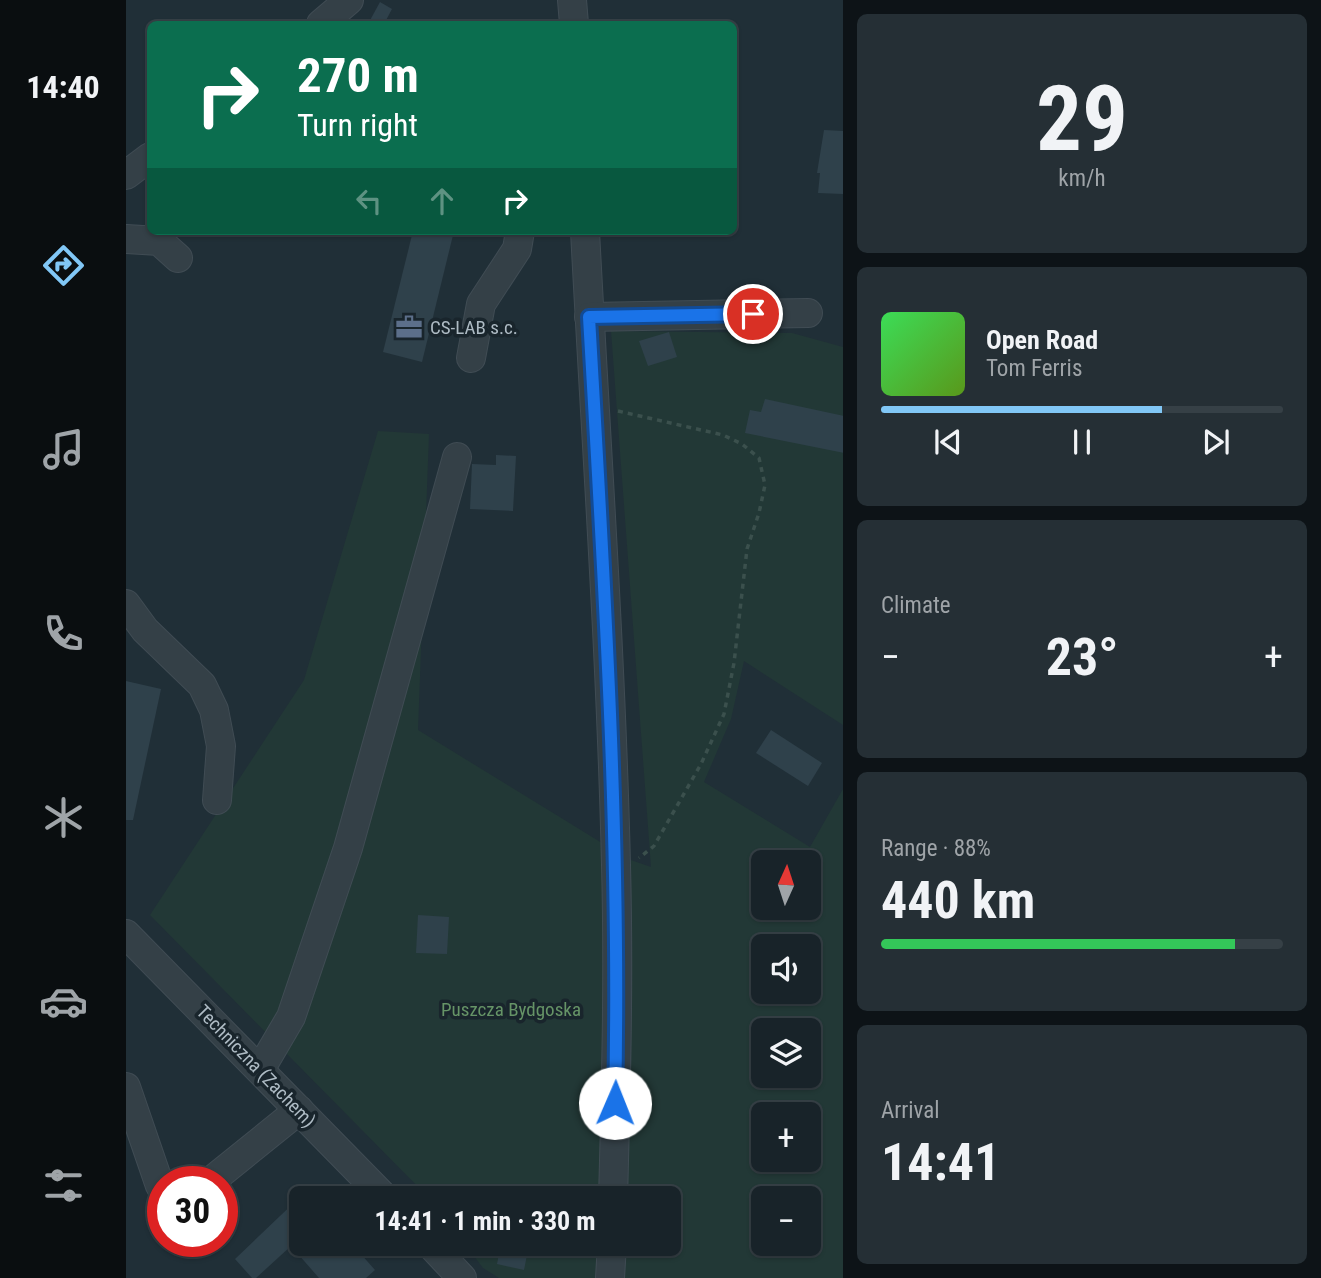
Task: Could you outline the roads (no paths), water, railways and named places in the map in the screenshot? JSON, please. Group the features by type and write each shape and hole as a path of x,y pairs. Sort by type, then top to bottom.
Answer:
{"street":[{"path":"572,0 573,21"},
{"path":"126,175 147,159"},
{"path":"471,358 481,304 517,249 519,235"},
{"path":"585,235 609,649 616,862 613,1186"},
{"path":"126,239 159,241 178,258"},
{"path":"589,317 808,313"},
{"path":"260,1070 291,1017 348,848 457,457"},
{"path":"126,604 145,630 202,685 214,710 221,746 217,800"},
{"name":"Techniczna (Zachem)","path":"131,949 260,1070 373,1186"},
{"path":"126,1087 153,1166"},
{"path":"230,1166 299,1110"},
{"path":"441,1256 461,1278"},
{"path":"610,1278 611,1256"}],"place":[{"name":"CS-LAB s.c.","path":"409,327"}],"park label":[{"name":"Puszcza Bydgoska","path":"511,1009"}]}
